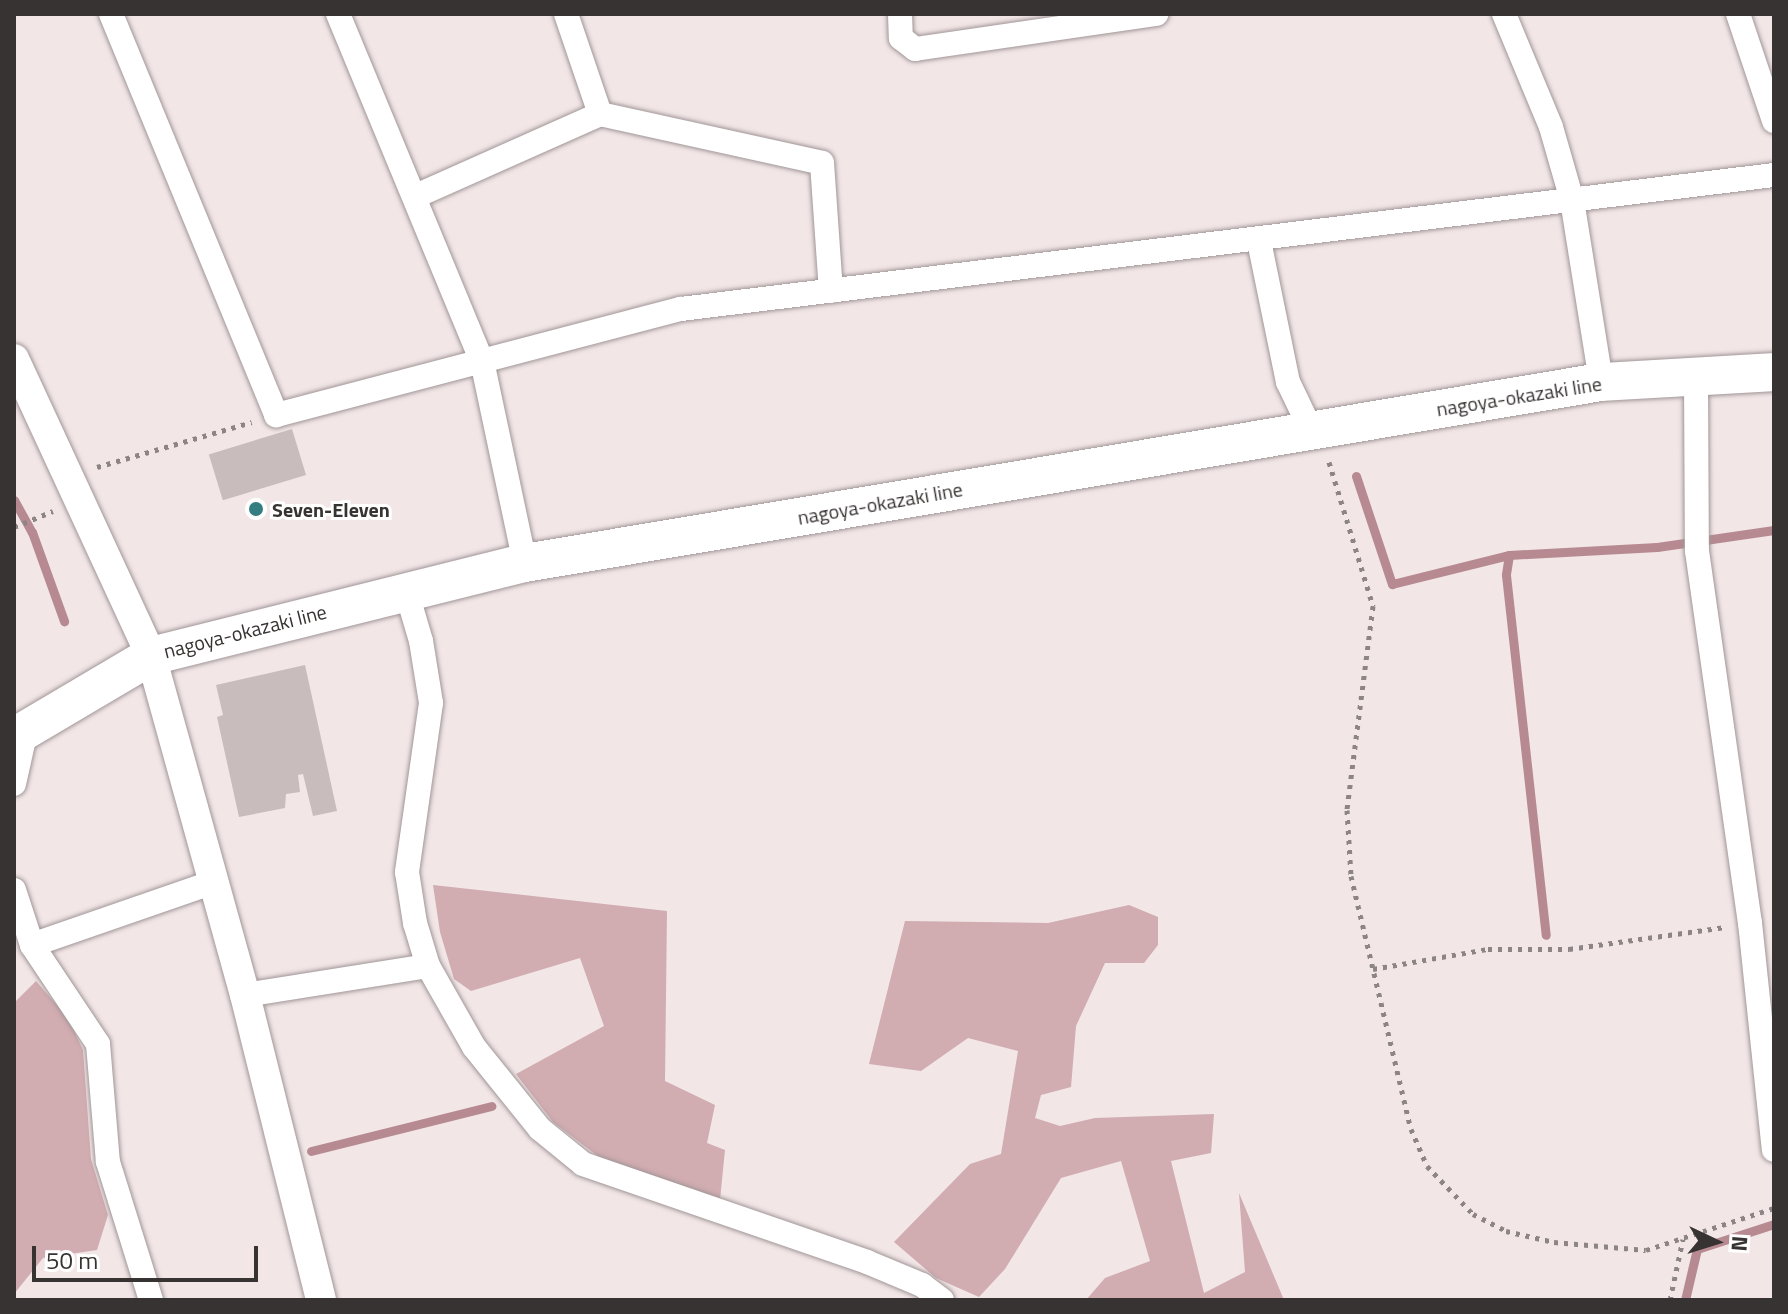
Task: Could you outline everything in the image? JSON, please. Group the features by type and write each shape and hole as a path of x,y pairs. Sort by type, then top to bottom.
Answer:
{"main road":[{"name":"nagoya-okazaki line","path":"20,733 151,656 406,590 525,563 1601,382 1696,380 1774,372"}],"street":[{"path":"111,14 276,415 681,309 1259,241 1774,175"},
{"path":"338,14 482,361 525,563"},
{"path":"566,14 600,114"},
{"path":"900,14 901,38 915,49 1156,14"},
{"path":"1504,14 1551,127 1572,200 1601,382"},
{"path":"1738,14 1774,121"},
{"path":"416,196 600,114 822,163 831,291"},
{"path":"1259,241 1288,382 1315,431"},
{"path":"14,359 71,489 151,656 245,995 321,1300"},
{"path":"1696,380 1697,551 1758,924 1774,1150"},
{"path":"406,590 421,641 431,703 407,872 415,923 428,966 474,1047 540,1129 568,1155 636,1184 867,1262 922,1285 942,1300"},
{"path":"14,784 20,733"},
{"path":"32,945 214,882"},
{"path":"14,890 32,945 98,1044 108,1162 151,1300"},
{"path":"245,995 428,966"}],"path":[{"path":"14,527 71,489 276,415"},
{"path":"1315,431 1373,606 1347,810 1351,876 1411,1129 1427,1166 1449,1194 1473,1214 1506,1231 1554,1242 1646,1250 1774,1208"},
{"path":"1373,969 1488,949 1569,949 1758,924"},
{"path":"1670,1300 1683,1239"}],"shaded area":[{"path":"433,885 667,911 665,1081 715,1105 707,1143 725,1150 720,1200 599,1157 553,1122 516,1074 604,1026 580,958 471,991 454,979 440,932"},
{"path":"1129,905 1158,917 1158,945 1144,963 1105,963 1076,1026 1071,1087 1041,1095 1035,1118 1060,1126 1095,1118 1214,1114 1211,1153 1171,1161 1204,1293 1245,1272 1239,1193 1284,1300 1086,1300 1105,1278 1150,1261 1121,1161 1061,1178 1005,1269 979,1297 936,1278 894,1242 970,1164 1001,1154 1018,1051 968,1038 921,1071 869,1064 905,921 1048,923"},
{"path":"36,981 68,1018 83,1050 91,1159 108,1215 97,1250 43,1258 14,1294 14,1003"}],"building":[{"path":"292,429 306,475 223,500 209,454"},
{"path":"305,665 337,811 313,816 303,774 298,775 300,792 286,794 285,808 239,817 217,717 223,715 216,685"}],"waterway":[{"path":"1356,476 1392,584 1509,555 1657,547 1774,530"},
{"path":"14,500 32,532 64,621"},
{"path":"1509,555 1506,575 1546,935"},
{"path":"311,1151 491,1106"},
{"path":"1685,1300 1697,1249 1774,1224"}],"place":[{"name":"Seven-Eleven","path":"256,509"}]}
